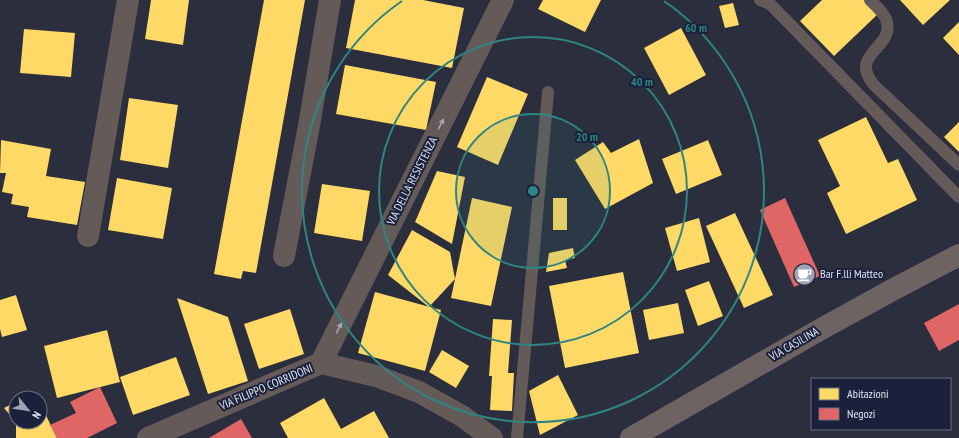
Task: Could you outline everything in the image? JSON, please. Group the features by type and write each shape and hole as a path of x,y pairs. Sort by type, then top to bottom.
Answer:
{"main road":[{"name":"VIA CASILINA","path":"631,438 894,288 959,255"}],"street":[{"path":"88,236 128,0"},
{"path":"284,256 309,126 330,0"},
{"name":"VIA DELLA RESISTENZA","path":"321,363 499,5"},
{"name":"VIA FILIPPO CORRIDONI","path":"148,438 321,363 376,376 419,392 462,416 492,438"}],"lane":[{"path":"760,0 775,8 959,197"},
{"path":"870,0 884,16 888,27 884,39 869,57 865,69 867,75 874,85 959,165"},
{"path":"517,438 548,92"}],"building: Abitazioni":[{"path":"151,0 189,0 183,45 145,39"},
{"path":"264,0 305,0 256,273 243,271 241,279 214,274"},
{"path":"355,0 423,0 464,8 452,68 346,48"},
{"path":"543,0 601,0 585,32 538,9"},
{"path":"822,0 865,0 878,14 834,56 800,21"},
{"path":"900,0 950,0 923,25"},
{"path":"733,3 739,25 725,28 719,6"},
{"path":"959,22 959,55 943,38"},
{"path":"681,28 706,75 669,95 644,48"},
{"path":"24,29 75,33 71,77 20,73"},
{"path":"345,65 436,82 426,130 336,114"},
{"path":"487,77 528,94 498,165 457,147"},
{"path":"129,98 178,105 168,168 120,160"},
{"path":"866,117 888,163 898,159 917,200 846,234 827,193 840,186 818,140"},
{"path":"959,122 959,152 944,137"},
{"path":"639,139 653,183 605,209 575,160 603,142 611,153"},
{"path":"1,140 51,149 46,176 85,182 77,225 27,217 29,207 11,204 13,194 2,192 6,173 0,173"},
{"path":"708,140 722,175 676,194 662,159"},
{"path":"437,171 465,177 452,244 415,222"},
{"path":"117,178 172,188 163,239 108,230"},
{"path":"322,184 370,191 362,241 314,233"},
{"path":"472,198 512,207 491,306 451,298"},
{"path":"553,198 567,198 567,230 553,230"},
{"path":"735,213 773,295 744,308 706,226"},
{"path":"699,218 710,262 677,271 665,228"},
{"path":"412,230 450,252 455,279 429,307 388,275"},
{"path":"573,248 575,258 565,260 567,268 546,272 549,253"},
{"path":"623,272 639,353 565,368 549,286"},
{"path":"709,281 723,316 698,326 685,290"},
{"path":"375,292 441,310 425,371 358,353"},
{"path":"16,295 27,330 2,337 0,329 0,300"},
{"path":"177,298 228,317 248,381 208,394"},
{"path":"678,303 684,333 649,340 643,310"},
{"path":"290,309 304,354 259,369 244,324"},
{"path":"493,319 512,320 508,373 514,373 512,411 490,410 492,376 489,376"},
{"path":"107,330 120,382 57,398 44,346"},
{"path":"442,350 469,366 456,388 429,372"},
{"path":"176,357 190,395 133,415 120,377"},
{"path":"558,375 578,415 540,435 529,391"},
{"path":"324,398 341,429 374,411 389,438 288,438 280,423"},
{"path":"8,406 8,413 4,408"},
{"path":"48,419 57,438 16,438 16,430 48,430"}],"building: Negozi":[{"path":"785,198 820,276 794,287 760,210"},
{"path":"959,304 959,340 939,351 924,323"},
{"path":"100,387 117,423 87,438 57,438 50,425 76,413 70,402"},
{"path":"241,419 252,438 209,438"}],"place":[{"name":"Bar F.lli Matteo","path":"805,274"}]}
